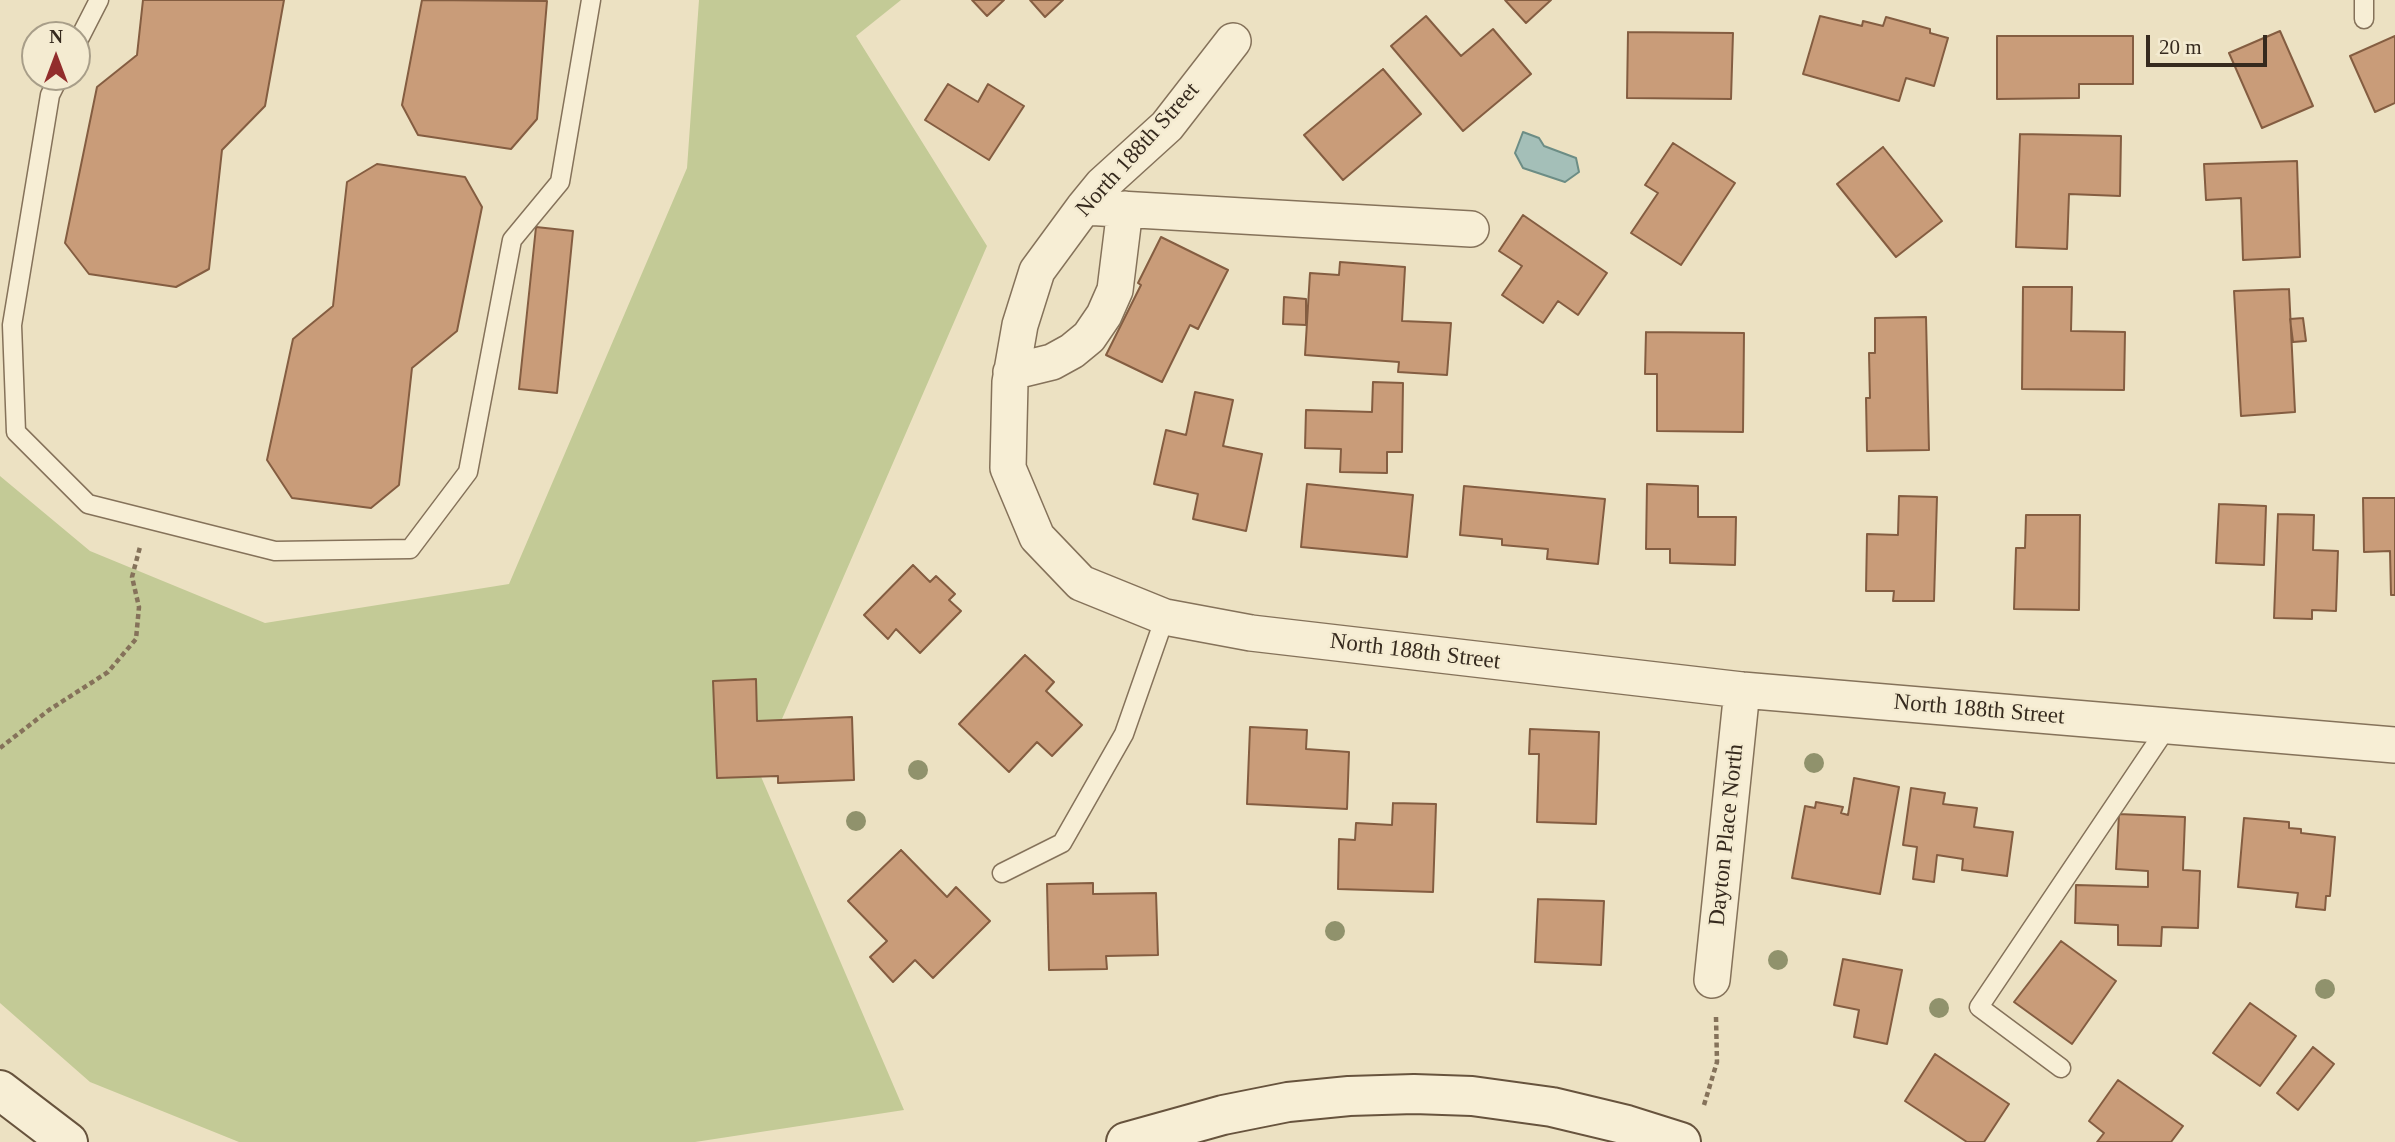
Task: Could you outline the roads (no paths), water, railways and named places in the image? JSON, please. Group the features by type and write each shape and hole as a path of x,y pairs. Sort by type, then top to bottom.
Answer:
{"main road":[{"path":"0,1090 68,1142"},
{"path":"1126,1142 1223,1115 1288,1102 1349,1096 1414,1094 1472,1097 1552,1107 1627,1125 1681,1142"}],"street":[{"name":"North 188th Street","path":"1233,41 1167,126 1102,185 1084,207 1037,271 1020,325 1012,372 1008,468 1037,537 1081,583 1166,617 1251,634 1742,690 2395,746"},
{"path":"1084,207 1471,229"},
{"path":"1012,372 1052,362 1089,337 1104,315 1115,290 1125,209"},
{"name":"Dayton Place North","path":"1712,980 1742,690"}],"lane":[{"path":"88,21 99,0"},
{"path":"52,91 12,325 16,432 88,504 275,551 410,549 468,472 512,240 560,183 591,0"},
{"path":"2364,0 2364,19"},
{"path":"1002,873 1062,843 1124,734 1166,617"},
{"path":"2062,1068 1979,1007 2168,726"}],"water":[{"path":"1523,132 1539,138 1544,146 1576,158 1579,172 1565,182 1523,168 1515,153"}]}
